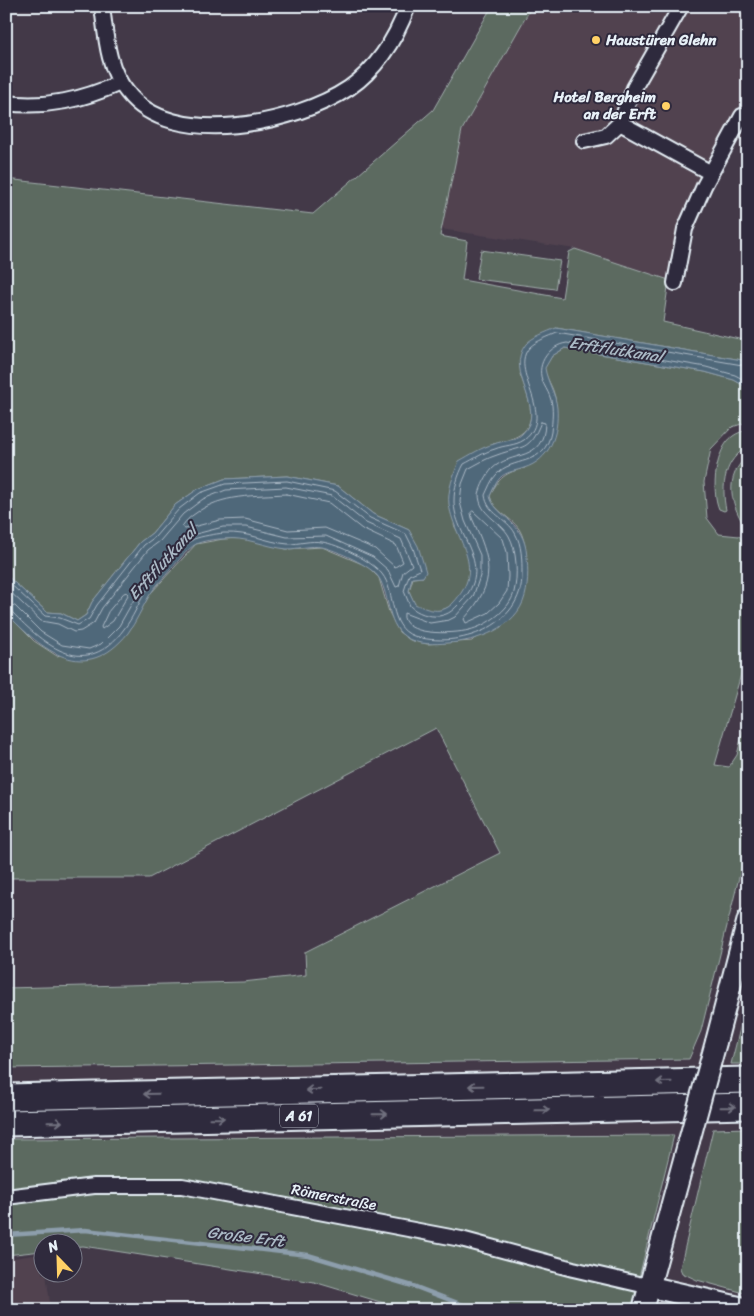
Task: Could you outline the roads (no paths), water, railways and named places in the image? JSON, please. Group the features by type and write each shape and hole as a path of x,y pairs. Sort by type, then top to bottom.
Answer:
{"highway":[{"name":"A 61","path":"6,1097 748,1080"},
{"name":"A 61","path":"6,1123 748,1106"}],"main road":[{"path":"643,1310 651,1287 748,919"},
{"path":"651,1287 748,1309"}],"street":[{"path":"102,6 113,69 120,83 136,102 148,111 168,120 196,125 222,126 245,125 274,119 330,99 350,87 377,62 392,44 408,6"},
{"path":"584,141 606,136 620,123 634,88 681,6"},
{"path":"6,103 25,105 54,104 77,100 120,83"},
{"path":"675,283 685,230 711,173 742,116"},
{"path":"620,123 711,173"},
{"name":"Römerstraße","path":"6,1197 94,1186 182,1186 461,1239 573,1269 651,1287"}],"water":[{"name":"Erftflutkanal","path":"556,328 748,361 748,388 734,380 705,372 565,348 552,356 545,368 557,408 556,427 551,445 540,459 533,464 502,476 496,483 490,496 492,503 519,531 526,549 528,566 526,591 521,607 514,617 494,631 470,640 458,642 433,644 413,641 402,634 396,627 379,578 362,564 336,551 322,547 313,546 287,549 231,538 202,542 189,549 151,592 128,633 112,649 96,658 80,660 65,657 50,650 35,640 6,613 6,575 47,612 61,613 77,621 86,615 92,602 140,542 152,533 175,505 198,489 224,479 287,476 338,486 373,514 409,530 418,546 426,572 423,577 412,578 409,591 415,604 434,610 448,607 463,590 468,578 469,566 449,505 450,488 457,466 459,461 481,449 512,440 522,434 529,424 531,413 519,366 520,355 529,341"}],"waterway":[{"name":"Große Erft","path":"6,1235 85,1230 308,1255 416,1287 476,1310"}],"place":[{"name":"Haustüren Glehn","path":"596,40"},
{"name":"Hotel Bergheim an der Erft","path":"666,106"}]}
